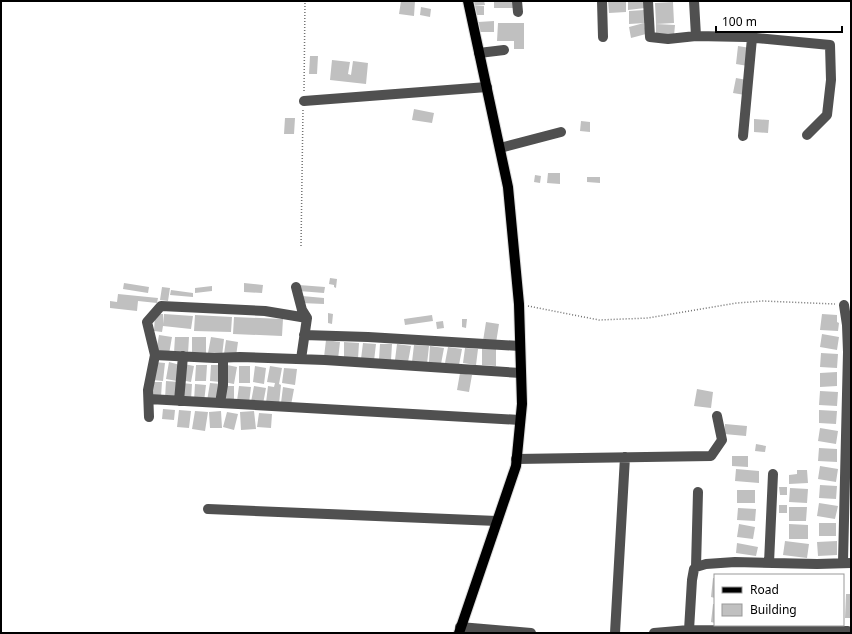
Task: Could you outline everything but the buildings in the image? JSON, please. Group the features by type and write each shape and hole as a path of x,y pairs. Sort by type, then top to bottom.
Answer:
{"main road":[{"path":"459,630 516,466 522,404 519,304 508,187 468,1"}],"street":[{"path":"517,1 518,12"},
{"path":"602,1 603,37"},
{"path":"648,1 650,38 668,39 696,36 752,38 830,45 831,80 826,115 807,135"},
{"path":"694,1 696,36"},
{"path":"743,136 752,38"},
{"path":"479,53 504,50"},
{"path":"304,101 486,87"},
{"path":"500,148 562,132"},
{"path":"296,287 302,310 306,318 301,359"},
{"path":"696,567 706,564 735,562 817,564 847,562 849,353 844,305"},
{"path":"149,417 148,390 155,355 147,322 161,306 265,311 306,318"},
{"path":"304,335 368,337 520,346"},
{"path":"155,355 301,359 521,373"},
{"path":"179,401 183,356"},
{"path":"220,403 223,384 223,358"},
{"path":"149,400 520,420"},
{"path":"516,459 711,456 722,440 716,416"},
{"path":"615,633 625,457"},
{"path":"769,562 773,474"},
{"path":"689,630 692,580 694,569 696,567 698,492"},
{"path":"208,509 497,521"},
{"path":"654,633 728,628 849,632"},
{"path":"459,630 531,633"}],"path":[{"path":"301,246 305,1"},
{"path":"519,304 599,320 648,318 737,303 763,301 844,305"}]}
